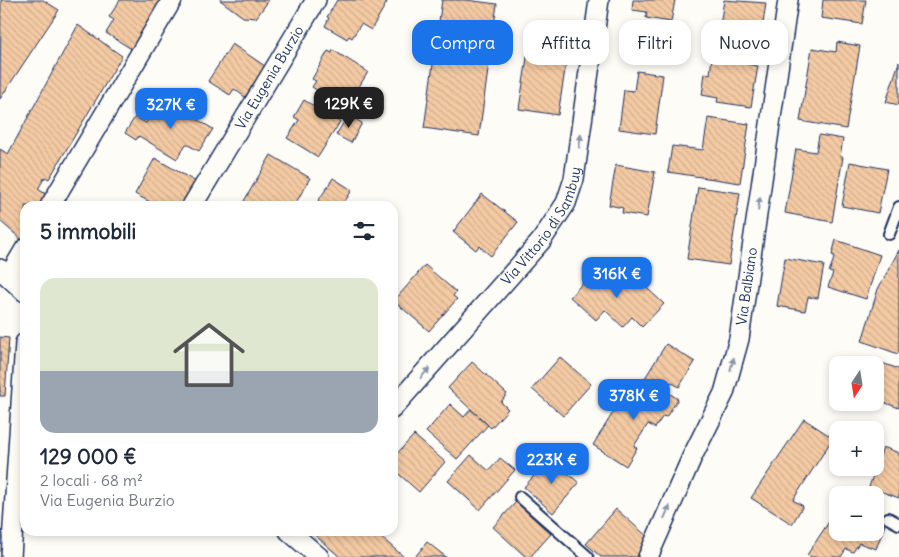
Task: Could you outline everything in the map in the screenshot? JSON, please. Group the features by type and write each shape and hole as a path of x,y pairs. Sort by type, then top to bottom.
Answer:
{"street":[{"path":"53,201 172,0"},
{"name":"Via Eugenia Burzio","path":"195,201 316,0"},
{"name":"Via Vittorio di Sambuy","path":"398,403 541,241 566,203 574,179 599,0"},
{"name":"Via Balbiano","path":"648,557 692,458 724,393 739,339 788,0"},
{"path":"20,255 4,273 20,287"},
{"path":"11,557 20,419"},
{"path":"295,536 319,557"}],"lane":[{"path":"889,234 899,206"},
{"path":"520,497 588,557"},
{"path":"888,518 899,524"}],"building":[{"path":"1,0 43,0 59,10 0,99"},
{"path":"120,0 164,0 133,50 106,33 114,20 109,17"},
{"path":"220,0 269,0 256,18 243,17"},
{"path":"337,0 383,0 387,2 371,30 361,24 352,38 349,36 347,39 325,26 329,18 327,17"},
{"path":"442,0 466,0 497,4 495,20 439,20"},
{"path":"633,0 675,0 671,20 646,18 647,12 632,10"},
{"path":"724,0 766,3 764,20 721,20"},
{"path":"823,0 866,0 862,24 821,18"},
{"path":"78,25 122,56 49,179 45,177 38,189 47,195 44,201 20,201 20,238 0,221 0,149 8,154"},
{"path":"837,42 860,46 846,129 800,121 812,48 836,52"},
{"path":"232,44 265,66 245,97 234,89 230,95 208,81"},
{"path":"333,50 368,72 346,108 312,87 316,81 312,79 328,51 332,53"},
{"path":"899,62 899,105 886,102"},
{"path":"433,65 489,65 479,136 424,128"},
{"path":"526,65 566,65 558,115 519,109"},
{"path":"711,65 758,66 751,107 717,102 718,98 702,95 705,73 710,74"},
{"path":"637,71 663,75 655,134 619,129 624,90 634,91"},
{"path":"162,98 213,129 199,151 186,144 177,159 139,136 136,140 125,133 135,117 146,123"},
{"path":"304,100 340,122 318,157 287,138 299,120 294,117"},
{"path":"348,115 362,123 351,143 336,135"},
{"path":"708,118 749,124 740,183 668,172 672,146 703,150"},
{"path":"819,135 843,139 840,157 843,157 832,222 785,213 796,149 816,152"},
{"path":"271,155 310,178 297,201 244,201"},
{"path":"155,158 196,182 186,201 148,201 135,194"},
{"path":"850,162 887,169 878,213 842,206"},
{"path":"616,165 655,172 647,217 622,213 623,208 609,205"},
{"path":"333,178 352,190 345,201 318,201"},
{"path":"698,187 740,193 729,265 687,259"},
{"path":"482,194 518,222 491,256 479,246 476,250 453,232"},
{"path":"836,240 880,255 866,299 828,287 833,273 829,272 835,256 832,255"},
{"path":"899,250 898,354 862,341 878,289"},
{"path":"785,258 824,265 818,298 808,297 805,311 777,306"},
{"path":"425,265 456,292 453,296 457,299 429,331 398,304 398,296"},
{"path":"597,267 622,290 634,276 664,304 642,327 632,317 623,327 605,310 596,320 570,297"},
{"path":"0,337 9,338 5,396 0,396"},
{"path":"666,344 695,362 679,387 671,382 666,391 645,378"},
{"path":"560,357 591,384 563,416 532,389"},
{"path":"472,362 507,394 501,402 508,409 491,428 448,388"},
{"path":"884,364 899,369 899,408 884,402"},
{"path":"645,378 678,399 666,417 663,416 655,428 648,424 634,446 637,448 626,466 593,445 619,403 626,407"},
{"path":"450,404 464,417 471,409 488,425 457,459 426,432"},
{"path":"804,419 829,435 829,444 793,500 803,506 792,524 751,498"},
{"path":"414,435 445,462 419,492 398,473 398,452"},
{"path":"884,447 899,453 899,498 884,492 884,486 869,486 873,476 884,476"},
{"path":"471,455 489,471 500,458 515,470 480,510 448,481"},
{"path":"550,458 579,483 553,513 524,487"},
{"path":"516,502 551,534 530,557 526,557 493,527"},
{"path":"616,509 649,538 639,557 601,557 586,544"},
{"path":"829,522 829,541 879,541 876,549 859,543 853,552 846,549 841,557 809,557 807,555"},
{"path":"316,536 380,536 404,557 340,557"},
{"path":"427,542 446,557 415,557"}]}
